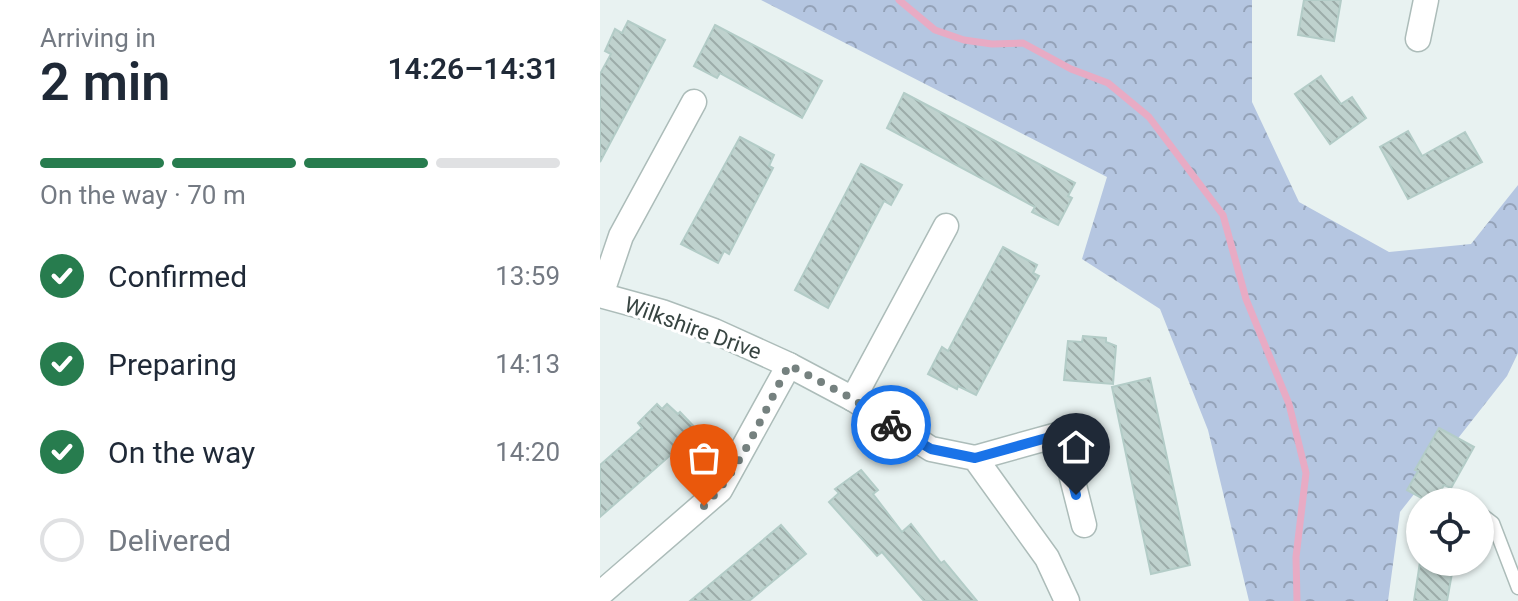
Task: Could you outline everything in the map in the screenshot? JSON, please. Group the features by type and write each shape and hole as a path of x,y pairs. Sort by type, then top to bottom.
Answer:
{"street":[{"path":"1418,39 1426,0"},
{"path":"600,295 621,236 694,102"},
{"path":"853,399 946,226"},
{"name":"Wilkshire Drive","path":"600,295 662,312 714,331 789,365 853,399 931,449 975,458"},
{"path":"600,594 720,490 789,365"},
{"path":"1067,601 1047,558 975,458 1061,434 1084,525"}],"lane":[{"path":"1494,526 1518,588"}],"green space":[{"path":"761,0 1252,0 1252,102 1299,202 1389,252 1471,244 1518,185 1518,353 1507,376 1419,488 1406,488 1406,504 1400,512 1388,601 1249,601 1208,430 1160,309 1082,259 1107,177"}],"building":[{"path":"1304,0 1341,0 1334,41 1298,35"},
{"path":"628,21 665,40 600,162 600,74 611,54 605,51 615,29 622,33"},
{"path":"715,25 822,81 802,118 720,73 717,78 694,66"},
{"path":"1321,76 1341,104 1352,97 1366,118 1330,144 1295,94"},
{"path":"904,93 1075,183 1068,196 1072,198 1058,225 1032,212 1035,207 887,128"},
{"path":"1408,131 1422,156 1465,132 1482,162 1408,199 1380,147"},
{"path":"740,137 774,155 769,166 773,168 729,254 724,251 718,263 681,244"},
{"path":"861,164 902,185 891,205 884,201 828,308 795,290"},
{"path":"1003,247 1037,265 1033,273 1039,276 976,395 928,374 942,347 948,351"},
{"path":"1083,336 1106,338 1106,342 1116,346 1113,384 1064,380 1068,341 1082,342"},
{"path":"1150,378 1190,565 1151,574 1112,387"},
{"path":"657,404 662,409 667,404 678,414 680,412 702,435 678,456 674,452 600,517 600,465 642,428 638,423"},
{"path":"1439,428 1474,447 1451,488 1444,485 1442,488 1408,488 1418,471 1415,470"},
{"path":"861,470 878,490 873,494 902,532 911,524 941,563 944,561 977,601 924,601 882,552 877,556 829,502 839,493 835,489"},
{"path":"781,525 806,554 749,601 690,601"},
{"path":"1418,576 1451,576 1447,601 1414,601"}],"waterway":[{"path":"899,0 935,30 964,40 992,44 1023,43 1071,69 1108,83 1149,117 1223,215 1246,299 1289,404 1306,473 1296,557 1297,601"}],"way so far":[{"path":"704,506 720,490 733,470 789,365 853,399 891,425"}],"route":[{"path":"891,425 931,449 975,458 1061,434 1076,495"}]}
